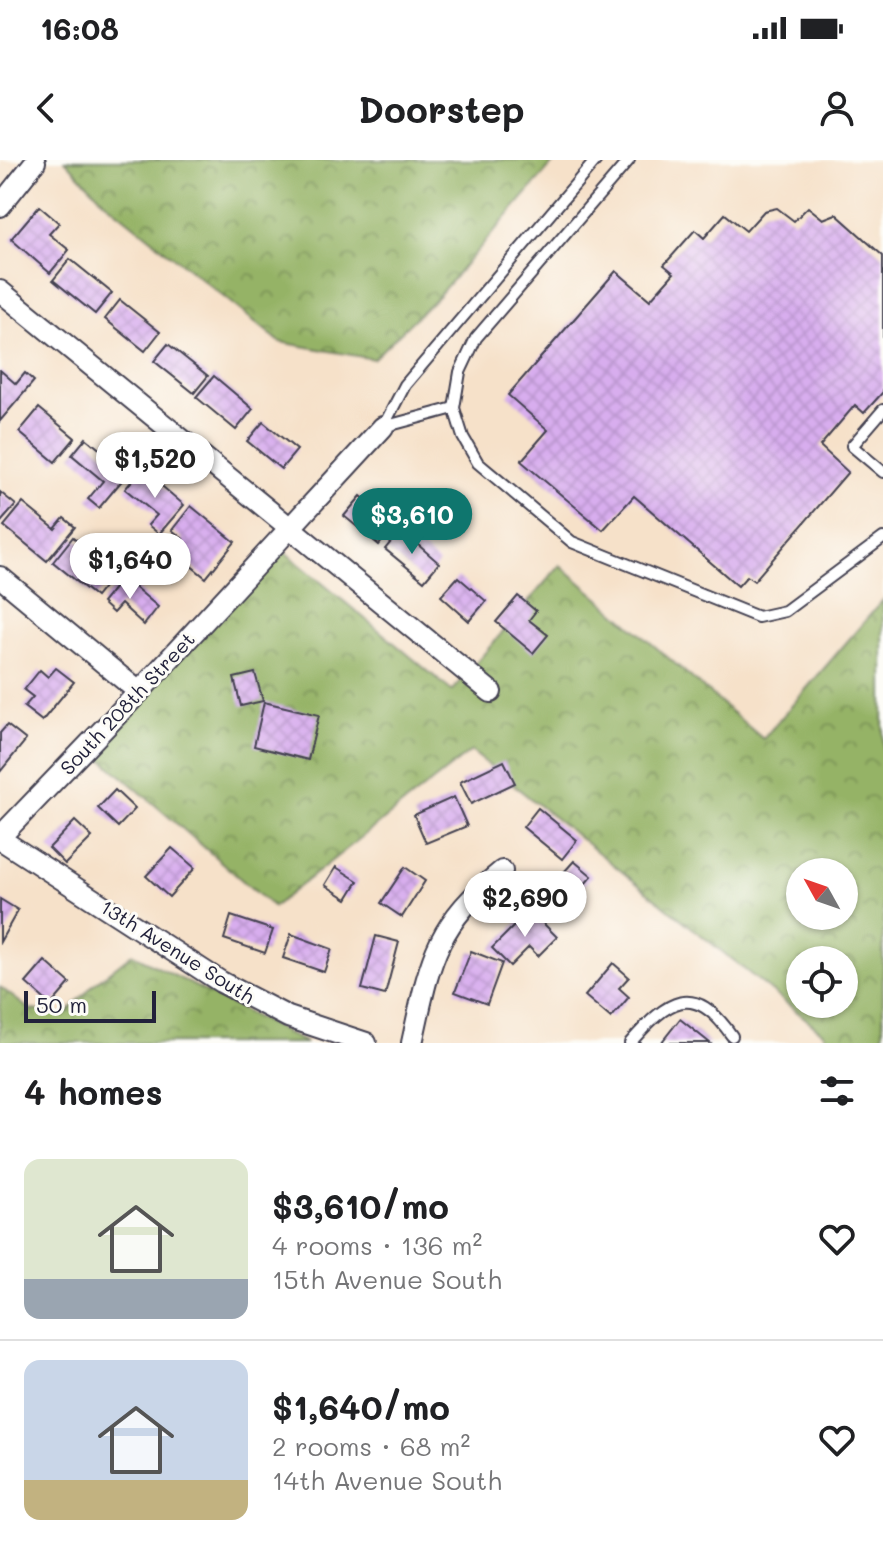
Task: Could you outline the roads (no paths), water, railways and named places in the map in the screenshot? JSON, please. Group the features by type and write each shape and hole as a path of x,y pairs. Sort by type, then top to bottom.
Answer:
{"street":[{"path":"0,206 35,162"},
{"path":"0,291 491,692"},
{"name":"South 208th Street","path":"0,838 383,427"},
{"path":"0,577 139,692"},
{"name":"13th Avenue South","path":"0,838 221,982 288,1017 366,1043"},
{"path":"412,1043 430,965 441,936 469,898 502,871"}],"lane":[{"path":"383,427 405,385 596,160"},
{"path":"629,160 476,338 460,372 454,408 463,437 478,463 557,532 596,553 758,617 785,611 883,538"},
{"path":"383,427 454,408"},
{"path":"883,410 852,446 883,472"},
{"path":"630,1043 661,1010 685,1000 705,1006 719,1017 732,1036"}]}
